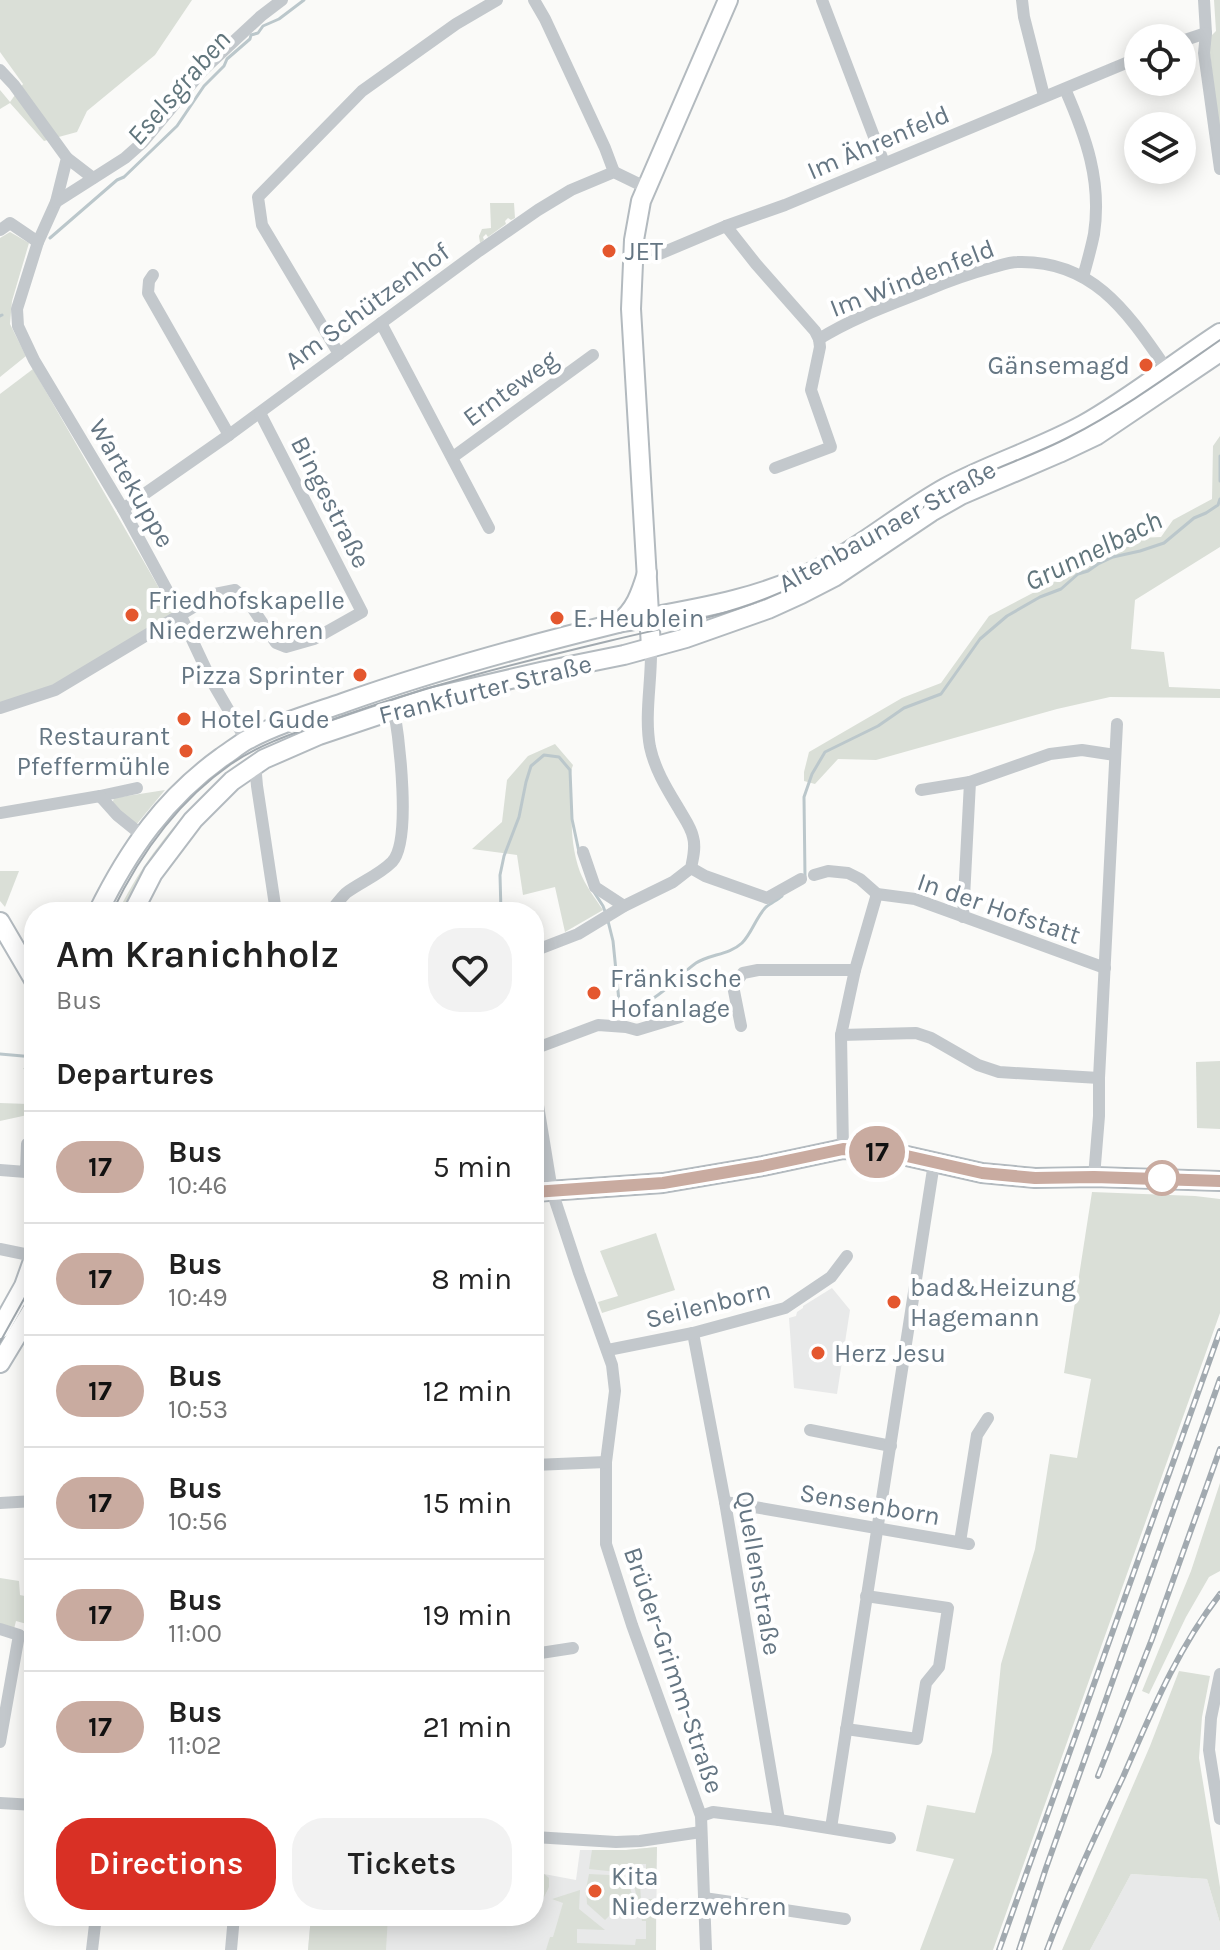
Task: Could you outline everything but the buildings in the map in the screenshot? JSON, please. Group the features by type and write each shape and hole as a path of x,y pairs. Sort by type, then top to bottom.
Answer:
{"main road":[{"path":"651,647 631,309 637,217 728,0"},
{"name":"Altenbaunaer Straße","path":"618,623 745,599 800,579 848,552 931,496 972,474 1068,433 1168,371 1220,333"},
{"name":"Altenbaunaer Straße","path":"651,647 768,609 834,577 961,495 1097,435 1220,352"},
{"path":"618,623 631,612 647,573"},
{"name":"Frankfurter Straße","path":"103,902 126,859 187,785 246,740 397,683 618,623"},
{"name":"Frankfurter Straße","path":"138,902 153,873 176,840 232,781 255,763 319,735 394,709 464,689 651,647"},
{"path":"246,740 253,751 255,763"},
{"path":"0,922 24,962"},
{"path":"544,1191 663,1183 843,1149 889,1152 982,1173 1035,1178 1220,1181"},
{"path":"0,1329 24,1286"},
{"path":"0,1363 24,1323"}],"street":[{"path":"56,202 125,158 143,142 204,69 282,0"},
{"path":"339,354 262,225 258,197 362,91 456,24 497,0"},
{"path":"534,0 614,172 647,188"},
{"path":"822,0 884,163"},
{"path":"1022,0 1044,96"},
{"path":"1204,0 1204,53 1220,169"},
{"path":"1196,36 1206,33"},
{"name":"Im Ährenfeld","path":"633,255 657,255 1124,64"},
{"path":"0,70 67,158 93,178"},
{"path":"1065,89 1083,131 1095,179 1096,212 1083,277"},
{"name":"Wartekuppe","path":"67,158 56,202 38,242 17,309 18,326 34,360 123,509 180,614 211,680 246,740"},
{"name":"Am Schützenhof","path":"123,509 538,210 571,190 614,172"},
{"path":"0,211 5,227 38,242"},
{"name":"Im Windenfeld","path":"726,226 819,339 811,390 831,447 775,468"},
{"name":"Im Windenfeld","path":"819,339 839,326 967,274 1016,262 1047,265 1083,277 1110,295 1168,371"},
{"path":"153,275 148,293 229,435"},
{"path":"381,323 489,528"},
{"name":"Ernteweg","path":"453,457 593,355"},
{"name":"Bingestraße","path":"180,614 215,594 235,590 247,600 276,643 286,647 314,639 362,612 260,413"},
{"path":"0,708 55,690 180,614"},
{"path":"544,947 573,936 673,882 691,868 693,837 658,773 647,728 651,647"},
{"path":"338,902 394,860 399,850 403,835 403,806 394,709"},
{"path":"1094,1177 1117,724"},
{"path":"921,790 970,782 1050,754 1082,750 1115,755"},
{"path":"255,763 274,902"},
{"path":"963,917 970,782"},
{"path":"0,813 137,788"},
{"path":"100,796 143,836"},
{"path":"583,852 595,887 620,909"},
{"name":"In der Hofstatt","path":"691,868 767,898 807,877 828,871 848,873 877,894 915,899 1105,968"},
{"name":"In der Hofstatt","path":"843,1149 841,1035 855,970 877,894"},
{"path":"741,1026 733,986 743,973 758,970 855,970"},
{"path":"544,1045 598,1025 637,1030 680,1017"},
{"path":"841,1035 916,1033 931,1038 978,1065 999,1072 1099,1078"},
{"path":"831,1828 934,1163"},
{"path":"0,1170 24,1172"},
{"name":"Brüder-Grimm-Straße","path":"544,1193 579,1273 612,1365 615,1391 606,1462 606,1544 701,1816 706,1950"},
{"path":"0,1249 24,1255"},
{"name":"Seilenborn","path":"608,1350 693,1333 785,1308 831,1277 847,1256"},
{"name":"Quellenstraße","path":"693,1333 779,1820"},
{"name":"Sensenborn","path":"725,1502 965,1543 977,1435 988,1418"},
{"path":"810,1430 891,1446"},
{"path":"544,1465 606,1462"},
{"path":"0,1503 24,1502"},
{"path":"846,1729 917,1739 926,1683 939,1667 946,1623 948,1608 866,1596"},
{"path":"0,1629 19,1635 0,1742"},
{"path":"544,1652 573,1648"},
{"path":"1220,1674 1211,1718 1220,1819"},
{"path":"0,1803 24,1804"},
{"path":"701,1816 713,1812 890,1838"},
{"path":"544,1838 616,1842 701,1832"},
{"path":"704,1898 845,1919"},
{"path":"92,1950 95,1926"},
{"path":"231,1950 233,1926"}],"shaded area":[{"path":"0,0 192,0 155,55 87,111 77,132 44,141 10,103 0,109 0,90 10,102 23,84 0,52"},
{"path":"1214,0 1220,0 1220,135 1209,47 1211,36 1216,31"},
{"path":"490,203 514,203 515,218 508,218 506,224 488,237 486,234 480,243 482,229 491,228"},
{"path":"10,232 29,243 12,301 10,324 26,356 0,377 0,238"},
{"path":"33,369 174,614 51,686 0,703 0,394"},
{"path":"1220,436 1220,547 1135,600 1131,649 1164,652 1169,687 1220,689 1220,698 1110,697 876,760 838,759 815,784 804,781 809,752 902,698 941,683 989,616 1138,538 1161,537 1173,520 1212,499 1213,446"},
{"path":"555,744 573,765 572,825 577,863 603,910 565,932 555,887 523,895 517,855 472,849 502,822 507,780 528,756"},
{"path":"210,788 134,902 124,902 159,846"},
{"path":"165,790 136,825 112,804 114,798"},
{"path":"0,871 19,871 5,907 0,901"},
{"path":"1220,1061 1220,1129 1197,1128 1196,1062"},
{"path":"0,1103 24,1104 24,1116 0,1121"},
{"path":"1092,1192 1220,1199 1220,1313 993,1950 920,1950 954,1859 916,1851 927,1805 975,1813 992,1752 1001,1664 1035,1549 1050,1454 1077,1458 1091,1379 1064,1373"},
{"path":"656,1233 675,1290 602,1313 598,1302 618,1296 600,1251"},
{"name":"Herz Jesu","path":"832,1288 850,1310 837,1394 794,1388 789,1318"},
{"path":"1220,1483 1220,1571 1209,1577 1149,1694 1142,1691 1191,1571"},
{"path":"0,1578 19,1581 20,1595 24,1596 24,1623 16,1621 14,1629 0,1626"},
{"path":"1179,1671 1210,1676 1202,1717 1199,1758 1220,1887 1220,1923 1207,1879 1131,1874 1090,1950 1062,1950 1150,1746"},
{"name":"Kita Niederzwehren","path":"657,1847 656,1950 308,1950 310,1926 544,1926 544,1874 576,1880 580,1850"},
{"path":"657,1847 656,1883 646,1883 646,1864 626,1864 626,1873 589,1869 592,1850"},
{"path":"544,1874 549,1878 544,1897"},
{"path":"589,1874 609,1875 630,1888 637,1910 635,1914 612,1913 605,1920 587,1904"},
{"path":"1131,1874 1207,1879 1220,1923 1220,1950 1090,1950"},
{"path":"634,1885 640,1885 641,1899 656,1899 656,1950 546,1950 563,1903 552,1899 580,1890 579,1909 605,1930 577,1929 577,1943 635,1945 636,1939 646,1939 646,1921 642,1921"},
{"path":"310,1926 387,1926 386,1950 308,1950"}],"waterway":[{"name":"Eselsgraben","path":"50,238 124,177 177,126 204,86 251,35 304,0"},
{"name":"Grunnelbach","path":"1220,456 1220,481"},
{"name":"Grunnelbach","path":"805,877 804,797 812,774 825,752 878,726 904,708 941,694 980,639 1007,616 1061,589 1078,574 1113,557 1164,543 1194,518 1218,505 1220,499"},
{"name":"Grunnelbach","path":"501,902 500,875 504,856 519,817 531,766 544,755 559,757 570,770 572,819 579,852"},
{"name":"Grunnelbach","path":"594,892 606,914"},
{"name":"Grunnelbach","path":"608,921 619,1001 628,1006 638,1005 659,994 696,963 737,947 766,907 782,896"},
{"name":"Grunnelbach","path":"0,1054 24,1056"}],"tram line":[{"path":"117,902 148,849 177,812 212,779 256,749 370,706 438,685 710,617 770,597 818,574 952,490 1089,426 1220,340"},
{"path":"0,1342 24,1299"}],"railway":[{"path":"999,1950 1220,1331"},
{"path":"1019,1950 1220,1379"},
{"path":"1098,1776 1152,1639 1220,1449"},
{"path":"1047,1950 1083,1863 1166,1682 1220,1594"}],"bus line":[{"name":"17","path":"544,1191 663,1183 843,1149 889,1152 982,1173 1035,1178 1220,1181"}],"place":[{"name":"JET","path":"609,251"},
{"name":"Gänsemagd","path":"1146,365"},
{"name":"Friedhofskapelle Niederzwehren","path":"132,615"},
{"name":"E. Heublein","path":"557,618"},
{"name":"Pizza Sprinter","path":"360,675"},
{"name":"Hotel Gude","path":"184,719"},
{"name":"Restaurant Pfeffermühle","path":"186,751"},
{"name":"Fränkische Hofanlage","path":"594,993"},
{"name":"bad&Heizung Hagemann","path":"894,1302"},
{"name":"Herz Jesu","path":"818,1353"},
{"name":"Kita Niederzwehren","path":"595,1891"}]}
